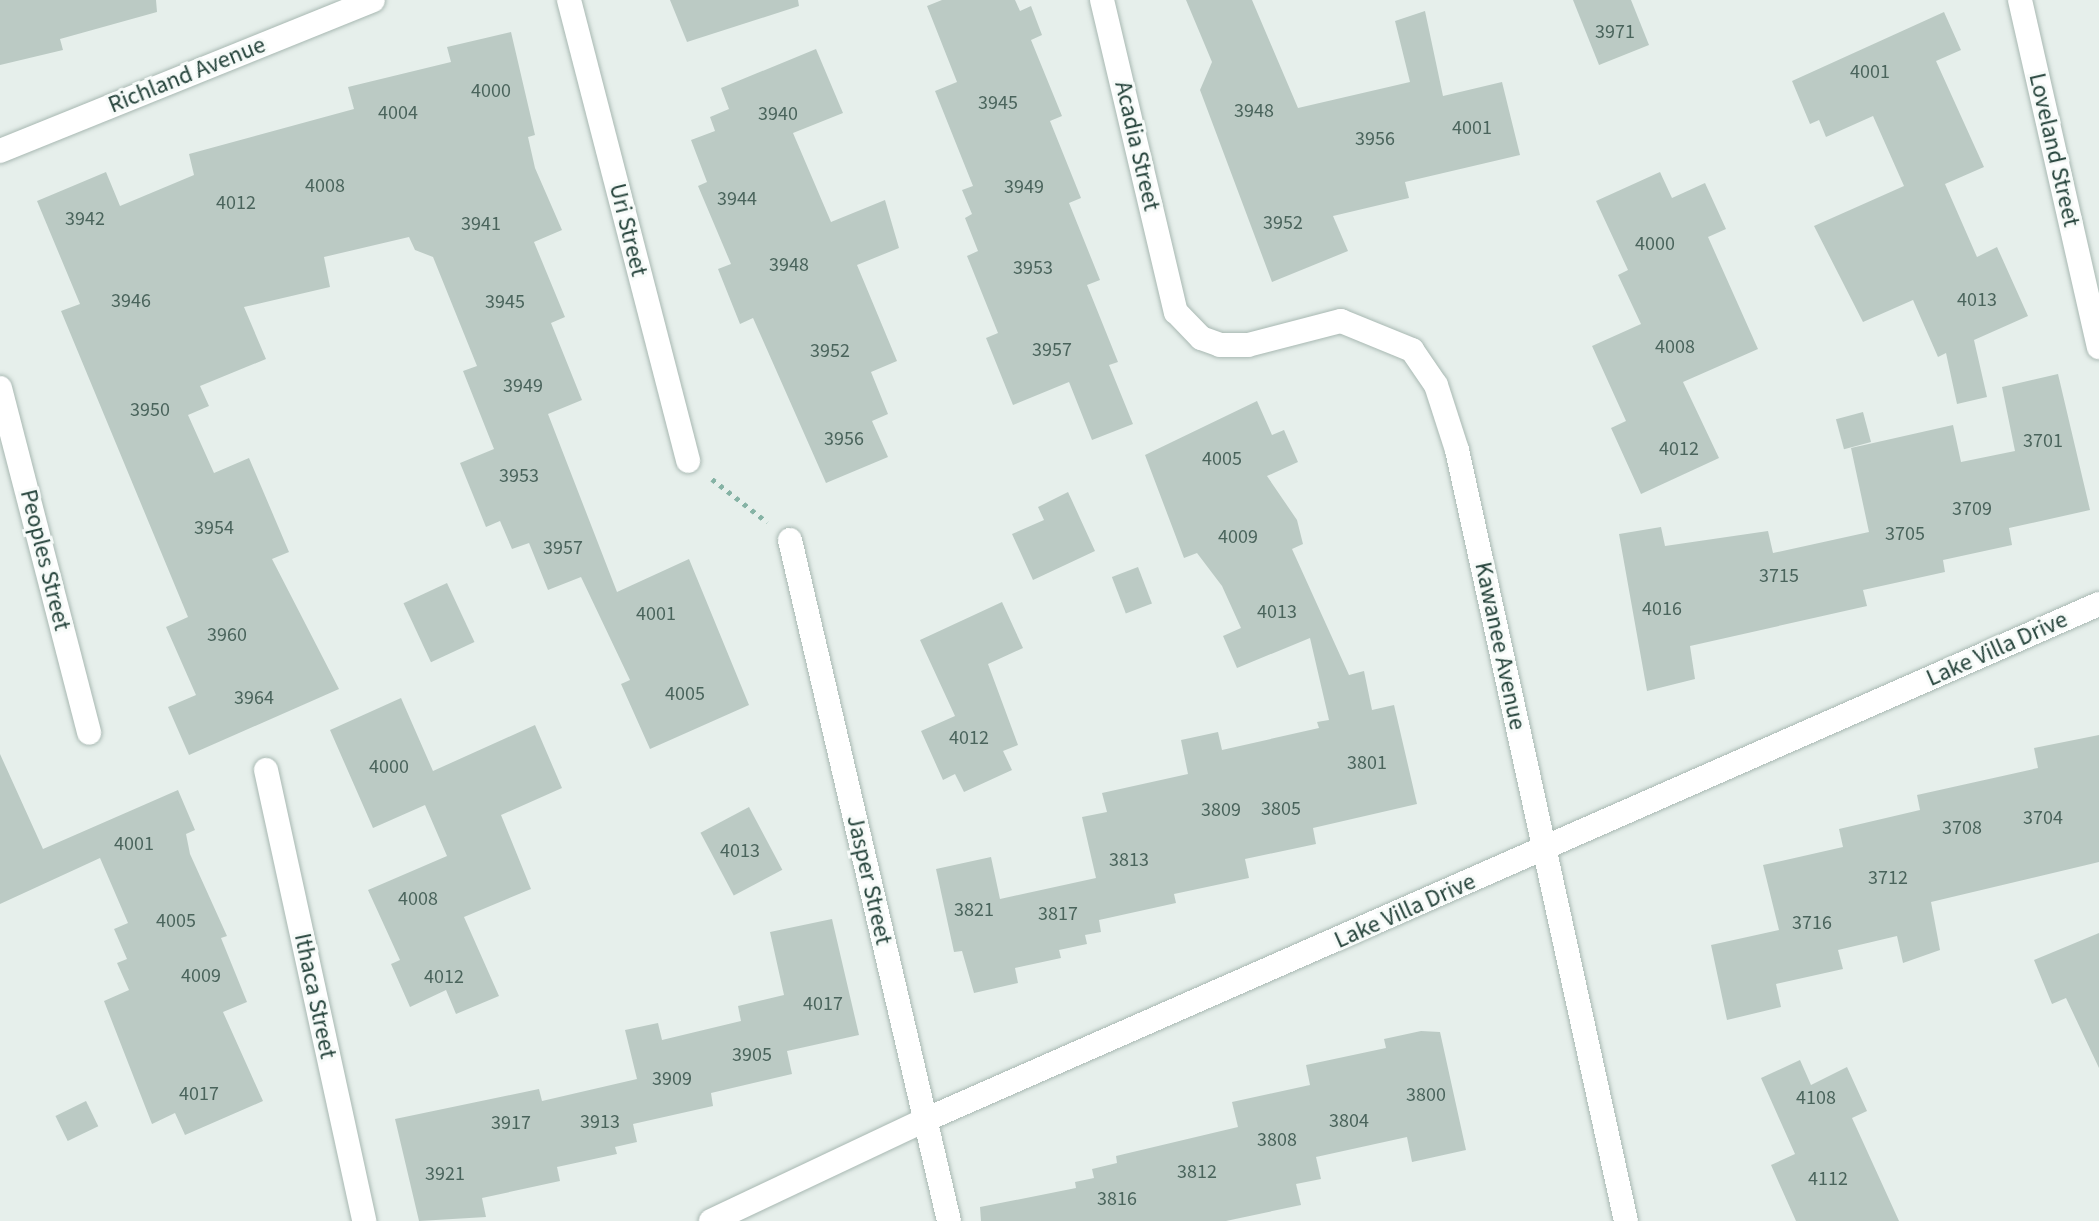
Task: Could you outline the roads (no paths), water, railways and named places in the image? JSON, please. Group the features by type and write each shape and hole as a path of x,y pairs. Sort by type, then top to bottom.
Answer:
{"street":[{"name":"Richland Avenue","path":"0,151 373,0"},
{"name":"Uri Street","path":"569,0 688,461"},
{"name":"Acadia Street","path":"1102,0 1171,293"},
{"name":"Loveland Street","path":"2020,0 2099,347"},
{"name":"Kawanee Avenue","path":"1171,293 1176,312 1201,338 1220,345 1248,345 1341,321 1412,350 1436,385 1457,450 1626,1221"},
{"name":"Peoples Street","path":"0,388 89,733"},
{"name":"Jasper Street","path":"790,540 949,1221"},
{"name":"Lake Villa Drive","path":"711,1221 925,1120 2099,604"},
{"name":"Ithaca Street","path":"266,770 364,1221"}]}
